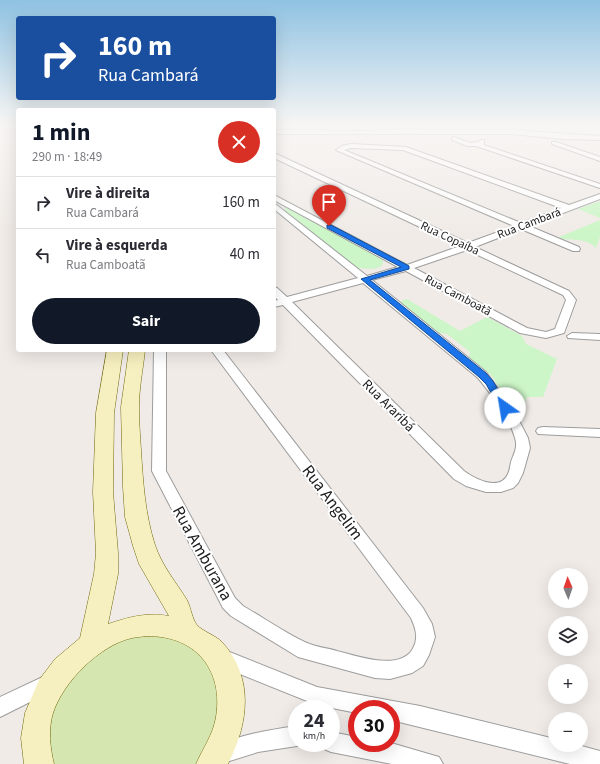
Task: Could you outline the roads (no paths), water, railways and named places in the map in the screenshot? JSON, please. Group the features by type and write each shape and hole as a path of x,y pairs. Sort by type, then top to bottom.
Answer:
{"main road":[{"path":"92,643 106,574 107,553 103,492 106,413 115,352"},
{"path":"137,352 130,407 133,487 136,517 151,564 178,608 187,632"},
{"path":"39,764 36,750 35,732 37,720 45,696 54,680 71,660 92,643 116,631 141,626 165,626 187,632 210,646 219,657 228,677 232,701 229,728 214,759"}],"street":[{"name":"Rua Copaíba","path":"288,162 560,289 570,296 571,300 560,331 546,335 537,334"},
{"path":"365,162 576,249"},
{"path":"442,162 569,208"},
{"path":"533,162 600,186"},
{"name":"Rua Cambará","path":"279,302 407,268 600,196"},
{"name":"Rua Camboatã","path":"276,198 524,331 537,334"},
{"path":"276,207 290,206"},
{"path":"276,207 365,279"},
{"name":"Rua Araribá","path":"279,302 459,475 476,485 486,487 505,485 512,481 524,444 520,433 489,383 482,375 365,279"},
{"path":"572,336 600,337"},
{"name":"Rua Amburana","path":"160,352 159,471 229,603 237,611 304,651 375,669 390,670 405,667 416,660"},
{"name":"Rua Angelim","path":"220,352 417,613 423,624 426,637 423,649 416,660"},
{"path":"543,431 600,433"},
{"path":"219,657 256,670 317,696 348,702"},
{"path":"0,708 54,680"},
{"path":"400,712 600,761"},
{"path":"214,759 258,742 288,737"},
{"path":"340,744 399,755 432,764"}]}
